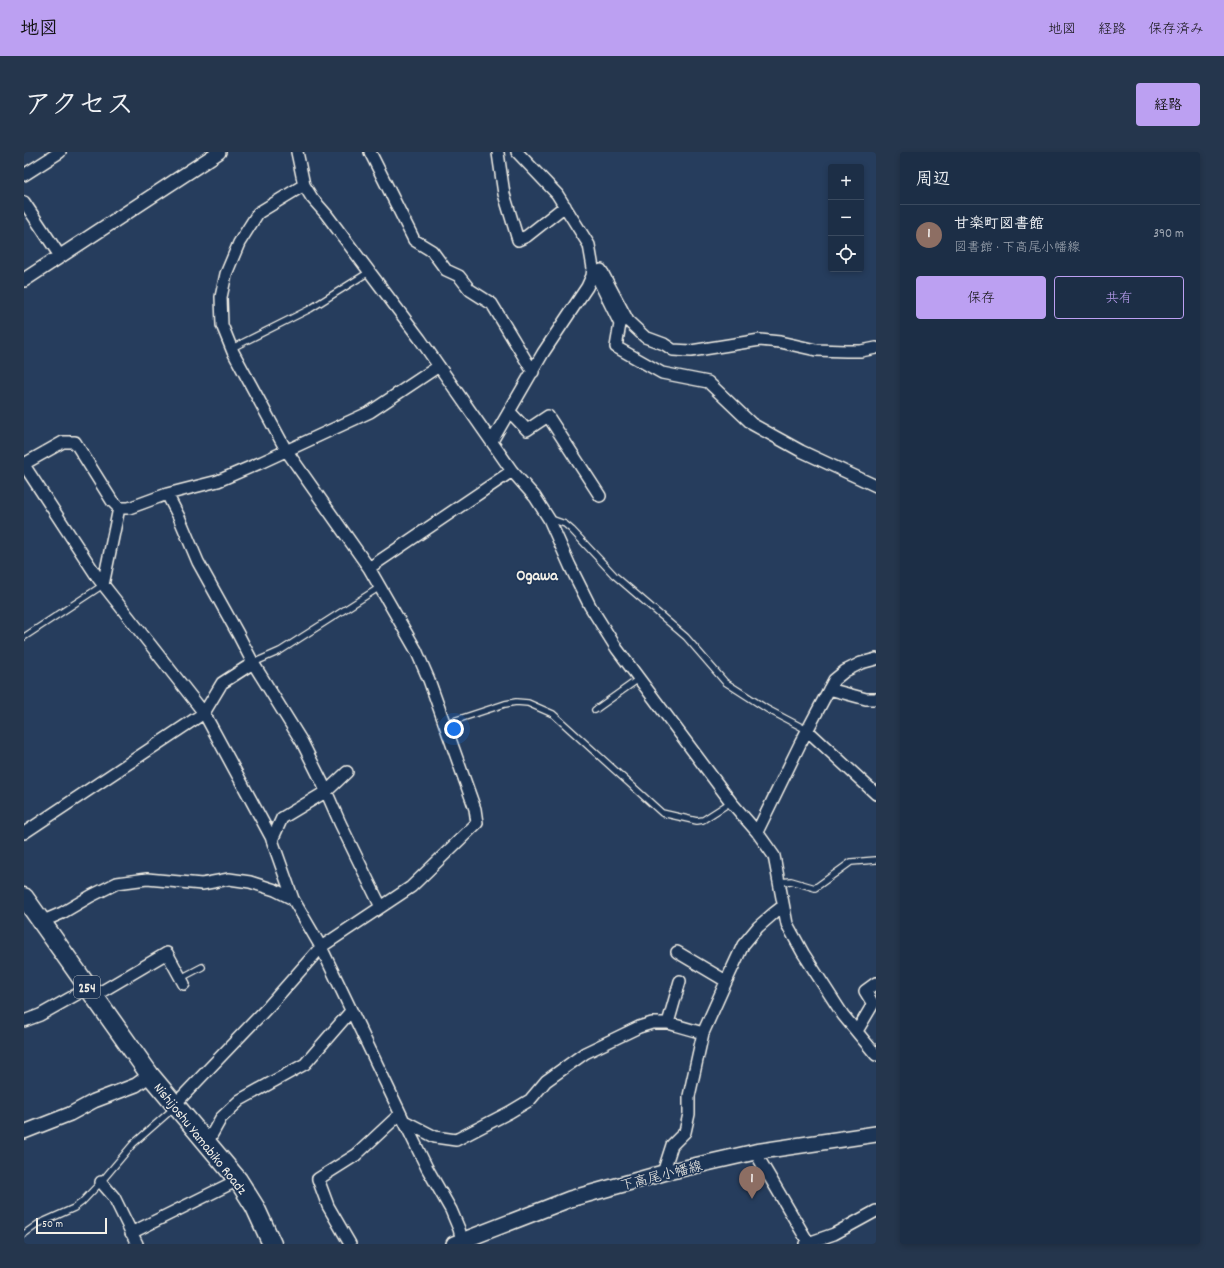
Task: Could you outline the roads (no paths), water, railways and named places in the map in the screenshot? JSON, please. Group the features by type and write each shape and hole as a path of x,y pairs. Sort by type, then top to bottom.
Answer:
{"highway":[{"name":"254","path":"24,897 150,1075"},
{"name":"Nishijoshu Yamabiko Roadz","path":"150,1075 238,1180 255,1207 272,1244"}],"main road":[{"name":"下高尾小幡線","path":"460,1243 570,1199 663,1173 755,1152 876,1134"}],"street":[{"path":"24,175 60,152"},
{"path":"24,280 219,152"},
{"path":"297,152 304,185 312,198 326,214 439,366 512,471 535,497 549,519 590,606 618,649 731,802 757,832 774,856 787,924 803,953 843,1015 876,1055"},
{"path":"376,152 369,152 414,240 432,251 446,270 459,276 470,290 492,304 532,372"},
{"path":"492,441 543,353 587,287 592,276 592,260 589,245 557,194 517,152"},
{"path":"498,153 504,194 518,240 527,236 565,206"},
{"path":"175,1105 269,1006 322,947 412,887 477,823 475,809 424,668 416,650 369,568 286,450 232,348 222,325 221,297 226,274 239,243 258,213 304,185"},
{"path":"24,202 60,256"},
{"path":"592,260 603,273 628,321 645,337 664,344 673,350 691,351 760,340 780,342 816,350 861,351 876,348"},
{"path":"603,273 600,283 620,324 616,347 662,372 708,382 752,424 801,451 876,486"},
{"path":"439,366 370,412 218,481 167,494 129,508 119,508 112,501 75,442 63,442 24,465 103,585 204,712 272,840 293,899 322,947 402,1118 427,1168 451,1210 460,1243"},
{"path":"510,412 527,430 548,416 600,496"},
{"path":"369,568 512,471"},
{"path":"167,494 179,517 198,562 253,663 302,742 380,907"},
{"path":"103,585 119,508"},
{"path":"757,832 807,730 834,680 845,671 861,662 876,659"},
{"path":"24,832 204,712 222,683 253,663"},
{"path":"829,689 866,699 876,699"},
{"path":"807,730 876,794"},
{"path":"272,840 282,818 326,792 347,772"},
{"path":"41,922 62,913 91,896 118,883 146,879 202,884 229,879 243,881 275,890 293,899"},
{"path":"663,1173 672,1145 685,1132 689,1114 689,1096 703,1033 726,981 743,945 768,917 783,906"},
{"path":"24,1021 91,992 167,952 182,981"},
{"path":"677,952 726,981"},
{"path":"668,1023 680,981"},
{"path":"857,1031 874,1004 865,990 876,982"},
{"path":"207,1143 221,1118 240,1100 305,1064 351,1011"},
{"path":"402,1118 435,1137 456,1140 530,1100 546,1081 585,1053 639,1027 652,1023 668,1023 703,1033"},
{"path":"24,1132 70,1114 94,1101 136,1085 150,1075"},
{"path":"350,1244 328,1206 318,1179 356,1155 402,1118"},
{"path":"755,1152 806,1243 834,1234 876,1211"},
{"path":"131,1233 238,1180"},
{"path":"101,1182 114,1197 137,1244"}],"lane":[{"path":"232,348 310,309 369,272"},
{"path":"549,519 565,524 572,530 614,575 686,637 725,682 767,709 807,730"},
{"path":"24,637 103,585"},
{"path":"253,663 280,651 380,587"},
{"path":"595,710 640,678"},
{"path":"444,724 504,704 516,702 528,703 553,714 662,813 697,821 703,820 731,802"},
{"path":"780,882 791,881 815,888 850,862 876,860"},
{"path":"182,981 202,967"},
{"path":"24,1234 38,1224 74,1208 82,1202 133,1144 175,1105"}],"place":[{"name":"甘楽町図書館","path":"752,1199"}],"district":[{"name":"Ogawa","path":"537,574"}]}
